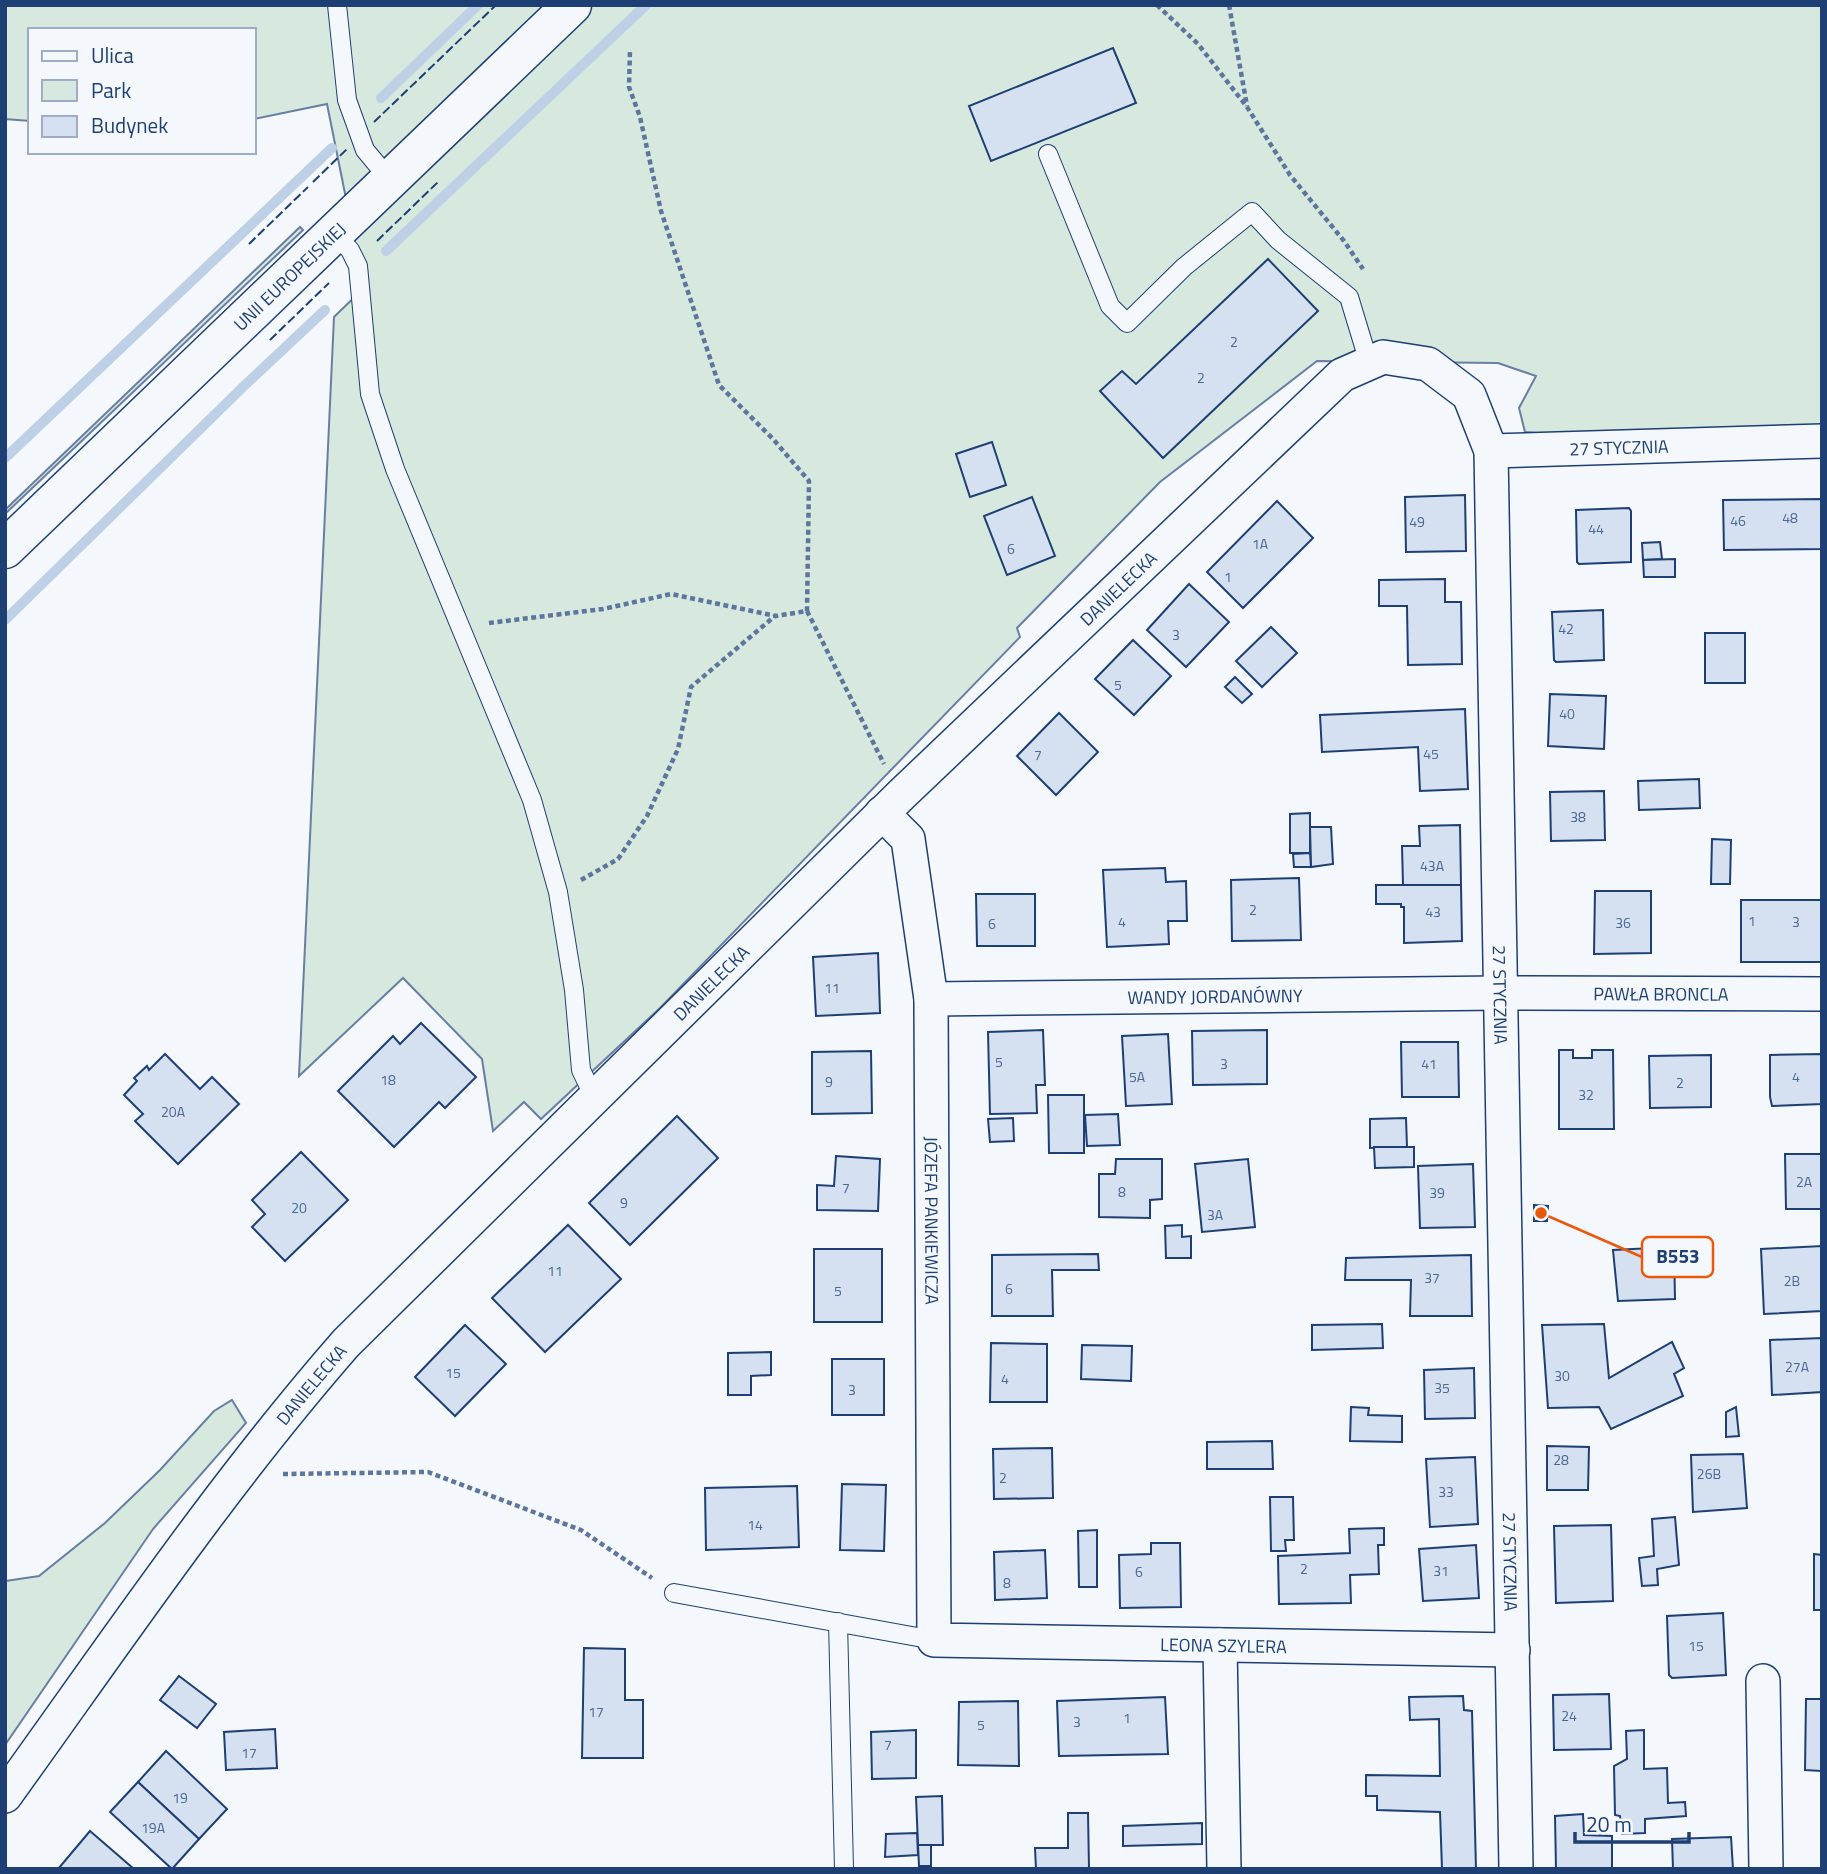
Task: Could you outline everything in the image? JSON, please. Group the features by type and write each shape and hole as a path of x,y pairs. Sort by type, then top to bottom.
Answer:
{"street":[{"name":"UNII EUROPEJSKIEJ","path":"5,549 572,5"},
{"name":"DANIELECKA","path":"5,1796 236,1474 346,1343 892,804 1342,375 1383,357 1428,364 1469,395 1491,451"},
{"name":"27 STYCZNIA","path":"1516,1869 1491,451 1822,441"},
{"name":"JÓZEFA PANKIEWICZA","path":"892,804 908,839 931,999 934,1640"},
{"name":"PAWŁA BRONCLA","path":"1500,993 1822,994"},
{"name":"WANDY JORDANÓWNY","path":"931,999 1500,993"},
{"name":"LEONA SZYLERA","path":"934,1640 1513,1650"},
{"path":"1220,1645 1224,1869"},
{"path":"1763,1681 1766,1869"}],"lane":[{"path":"337,5 347,100 365,150 390,180"},
{"path":"1048,154 1110,306 1127,323 1184,267 1252,212 1278,240 1349,297 1369,363"},
{"path":"334,233 349,250 358,267 370,394 395,469 532,800 558,892 574,990 580,1070 594,1097"},
{"path":"674,1593 934,1640"},
{"path":"838,1622 844,1869"}],"path":[{"path":"1157,5 1198,44 1247,107 1290,175 1344,241 1367,276"},
{"path":"1229,5 1247,107"},
{"path":"629,50 629,87 640,117 661,211 719,385 773,439 808,481 807,611 872,743 892,804"},
{"path":"461,627 603,609 671,594 776,616 807,611"},
{"path":"558,892 618,859 647,817 678,749 691,687 776,616"},
{"path":"236,1474 428,1472 581,1530 674,1593"}],"green space":[{"path":"5,5 1822,5 1822,429 1586,437 1525,432 1519,408 1536,376 1498,363 1317,361 1160,482 1017,628 1020,637 660,1008 541,1119 524,1102 493,1131 482,1059 403,978 299,1076 334,317 364,288 327,104 256,119 256,28 28,28 28,121 5,119"},
{"path":"300,227 303,230 5,514 5,510"},
{"path":"232,1400 246,1423 153,1529 5,1745 5,1581 39,1576 105,1523 160,1470 214,1411"}],"building":[{"path":"1113,48 1136,103 991,161 969,106"},
{"path":"1268,259 1318,311 1163,458 1100,391 1122,371 1136,384"},
{"path":"992,442 1006,485 970,497 956,454"},
{"path":"1465,495 1466,551 1406,552 1405,497"},
{"path":"1032,497 1055,556 1007,575 984,516"},
{"path":"1822,499 1822,549 1724,550 1723,500"},
{"path":"1277,501 1313,538 1243,608 1207,572"},
{"path":"1629,508 1631,562 1579,564 1576,510"},
{"path":"1660,542 1662,559 1643,560 1642,543"},
{"path":"1675,559 1675,577 1644,577 1643,560"},
{"path":"1445,579 1445,602 1461,602 1462,664 1408,665 1407,606 1379,606 1379,580"},
{"path":"1189,584 1229,622 1186,667 1147,630"},
{"path":"1603,610 1604,660 1556,662 1552,612"},
{"path":"1271,627 1297,653 1262,687 1236,661"},
{"path":"1705,633 1745,633 1745,683 1705,683"},
{"path":"1133,640 1171,676 1134,715 1095,679"},
{"path":"1235,677 1252,694 1242,703 1225,687"},
{"path":"1550,694 1606,696 1604,749 1548,746"},
{"path":"1465,709 1468,789 1420,791 1418,747 1322,752 1320,715"},
{"path":"1059,713 1098,752 1056,795 1017,756"},
{"path":"1699,779 1700,808 1639,810 1638,781"},
{"path":"1604,791 1605,840 1551,841 1550,792"},
{"path":"1310,813 1310,853 1290,853 1290,814"},
{"path":"1460,825 1461,885 1403,885 1402,846 1420,846 1419,826"},
{"path":"1310,827 1331,827 1333,864 1311,867"},
{"path":"1712,839 1731,840 1730,884 1711,884"},
{"path":"1310,853 1311,867 1294,867 1293,854"},
{"path":"1165,868 1166,882 1186,881 1187,921 1168,921 1169,944 1107,947 1103,870"},
{"path":"1299,878 1301,940 1232,941 1231,880"},
{"path":"1376,885 1461,885 1462,941 1404,943 1404,907 1401,907 1401,904 1376,904"},
{"path":"1595,891 1651,891 1651,953 1594,954"},
{"path":"976,894 1035,894 1035,946 977,946"},
{"path":"1741,900 1822,900 1822,962 1741,962"},
{"path":"878,953 880,1013 816,1016 813,957"},
{"path":"421,1023 476,1077 445,1108 439,1102 394,1147 338,1091 393,1036 400,1044"},
{"path":"1043,1030 1045,1085 1036,1085 1037,1113 990,1114 988,1032"},
{"path":"1267,1030 1267,1084 1193,1085 1192,1031"},
{"path":"1168,1034 1172,1104 1126,1106 1122,1036"},
{"path":"1401,1042 1458,1042 1459,1097 1402,1097"},
{"path":"1559,1050 1573,1050 1573,1058 1592,1058 1592,1050 1613,1050 1614,1129 1559,1129"},
{"path":"871,1051 872,1113 812,1114 812,1052"},
{"path":"165,1054 200,1089 212,1077 239,1104 178,1164 135,1121 143,1114 124,1095 137,1081 134,1078 147,1066 149,1070"},
{"path":"1822,1054 1822,1104 1772,1106 1770,1055"},
{"path":"1711,1055 1711,1107 1650,1108 1649,1056"},
{"path":"1048,1095 1084,1095 1084,1153 1049,1153"},
{"path":"1118,1114 1120,1145 1087,1146 1085,1115"},
{"path":"677,1116 718,1158 630,1245 589,1203"},
{"path":"1013,1118 1014,1141 990,1142 988,1119"},
{"path":"1406,1118 1407,1147 1370,1148 1370,1119"},
{"path":"1374,1147 1414,1147 1414,1167 1375,1168"},
{"path":"301,1152 348,1200 285,1261 252,1227 265,1214 252,1200"},
{"path":"1785,1154 1822,1154 1822,1209 1786,1209"},
{"path":"836,1156 880,1159 878,1211 817,1210 817,1185 834,1186"},
{"path":"1116,1159 1162,1159 1162,1199 1150,1200 1150,1218 1099,1217 1099,1174 1115,1174"},
{"path":"1248,1159 1255,1227 1202,1232 1195,1164"},
{"path":"1473,1164 1475,1227 1420,1228 1418,1166"},
{"path":"1534,1205 1548,1206 1547,1221 1534,1221"},
{"path":"568,1225 621,1279 545,1352 492,1298"},
{"path":"1182,1225 1182,1237 1191,1236 1191,1258 1166,1258 1165,1226"},
{"path":"1822,1246 1822,1311 1764,1314 1761,1249"},
{"path":"1674,1247 1675,1299 1618,1301 1613,1250"},
{"path":"814,1249 882,1249 882,1322 814,1322"},
{"path":"1098,1254 1099,1270 1052,1270 1053,1316 992,1316 992,1255"},
{"path":"1471,1255 1472,1316 1410,1316 1411,1280 1345,1280 1346,1258"},
{"path":"1382,1324 1383,1348 1312,1350 1312,1325"},
{"path":"1604,1324 1609,1378 1672,1342 1684,1368 1674,1374 1683,1396 1611,1429 1599,1407 1548,1408 1542,1325"},
{"path":"465,1325 506,1364 455,1416 415,1377"},
{"path":"1822,1338 1822,1392 1772,1395 1770,1340"},
{"path":"991,1343 1047,1344 1047,1402 990,1402"},
{"path":"1082,1345 1132,1346 1131,1381 1081,1379"},
{"path":"771,1352 771,1375 751,1376 751,1395 728,1395 728,1353"},
{"path":"832,1359 884,1359 884,1415 832,1415"},
{"path":"1474,1368 1475,1418 1425,1419 1424,1370"},
{"path":"1351,1407 1369,1408 1368,1415 1402,1416 1402,1442 1350,1441"},
{"path":"1736,1407 1739,1436 1726,1437 1726,1412"},
{"path":"1272,1441 1273,1469 1207,1469 1207,1442"},
{"path":"1547,1446 1589,1447 1588,1490 1547,1490"},
{"path":"1052,1448 1053,1498 994,1499 993,1449"},
{"path":"1743,1454 1747,1508 1693,1512 1691,1455"},
{"path":"1475,1457 1478,1524 1430,1527 1426,1459"},
{"path":"842,1484 886,1485 884,1551 840,1550"},
{"path":"797,1486 799,1547 706,1550 705,1488"},
{"path":"1270,1497 1293,1497 1294,1540 1285,1540 1286,1551 1271,1551"},
{"path":"1675,1517 1679,1565 1657,1569 1658,1585 1642,1586 1639,1558 1654,1556 1652,1519"},
{"path":"1611,1525 1613,1601 1556,1603 1554,1526"},
{"path":"1384,1528 1384,1545 1378,1545 1379,1574 1350,1575 1351,1603 1279,1604 1278,1556 1350,1553 1349,1529"},
{"path":"1097,1530 1097,1587 1079,1587 1078,1531"},
{"path":"1151,1543 1180,1543 1181,1607 1120,1608 1119,1555 1151,1554"},
{"path":"1476,1545 1479,1598 1423,1601 1419,1549"},
{"path":"1045,1550 1047,1598 995,1600 994,1552"},
{"path":"1814,1554 1822,1555 1822,1610 1814,1610"},
{"path":"1723,1613 1726,1675 1672,1678 1669,1675 1667,1616"},
{"path":"584,1648 625,1649 625,1700 643,1700 643,1758 582,1758"},
{"path":"179,1676 216,1704 197,1728 160,1700"},
{"path":"1609,1694 1611,1749 1554,1750 1553,1695"},
{"path":"1463,1696 1464,1710 1472,1711 1476,1869 1442,1869 1440,1812 1377,1810 1377,1796 1366,1796 1366,1775 1440,1776 1439,1719 1410,1720 1409,1697"},
{"path":"1165,1697 1168,1754 1059,1756 1057,1701"},
{"path":"1806,1699 1822,1699 1821,1771 1805,1770"},
{"path":"1018,1701 1019,1766 958,1765 959,1702"},
{"path":"275,1729 277,1768 226,1770 224,1732"},
{"path":"916,1730 916,1778 872,1779 871,1732"},
{"path":"1644,1730 1644,1769 1667,1768 1668,1803 1685,1802 1686,1816 1645,1819 1645,1833 1622,1834 1620,1816 1615,1815 1614,1766 1627,1759 1626,1731"},
{"path":"166,1751 227,1809 199,1839 138,1782"},
{"path":"138,1782 199,1839 172,1869 110,1812"},
{"path":"942,1796 943,1845 918,1845 916,1797"},
{"path":"1068,1813 1088,1813 1089,1868 1036,1869 1035,1848 1068,1848"},
{"path":"1583,1814 1584,1835 1612,1836 1612,1869 1556,1869 1555,1816"},
{"path":"1202,1823 1202,1844 1123,1846 1123,1826"},
{"path":"90,1831 134,1869 58,1869"},
{"path":"917,1833 918,1855 885,1857 886,1834"},
{"path":"1731,1837 1733,1869 1673,1869 1672,1839"},
{"path":"918,1845 931,1845 931,1866 919,1866"}],"waterway":[{"path":"381,98 478,5"},
{"path":"386,251 646,5"},
{"path":"5,458 332,148"},
{"path":"5,620 325,310"}],"fence":[{"path":"374,122 496,5"},
{"path":"313,182 347,149"},
{"path":"377,241 438,182"},
{"path":"249,244 308,187"},
{"path":"270,340 329,283"}],"place":[{"name":"B553","path":"1541,1213"}]}
